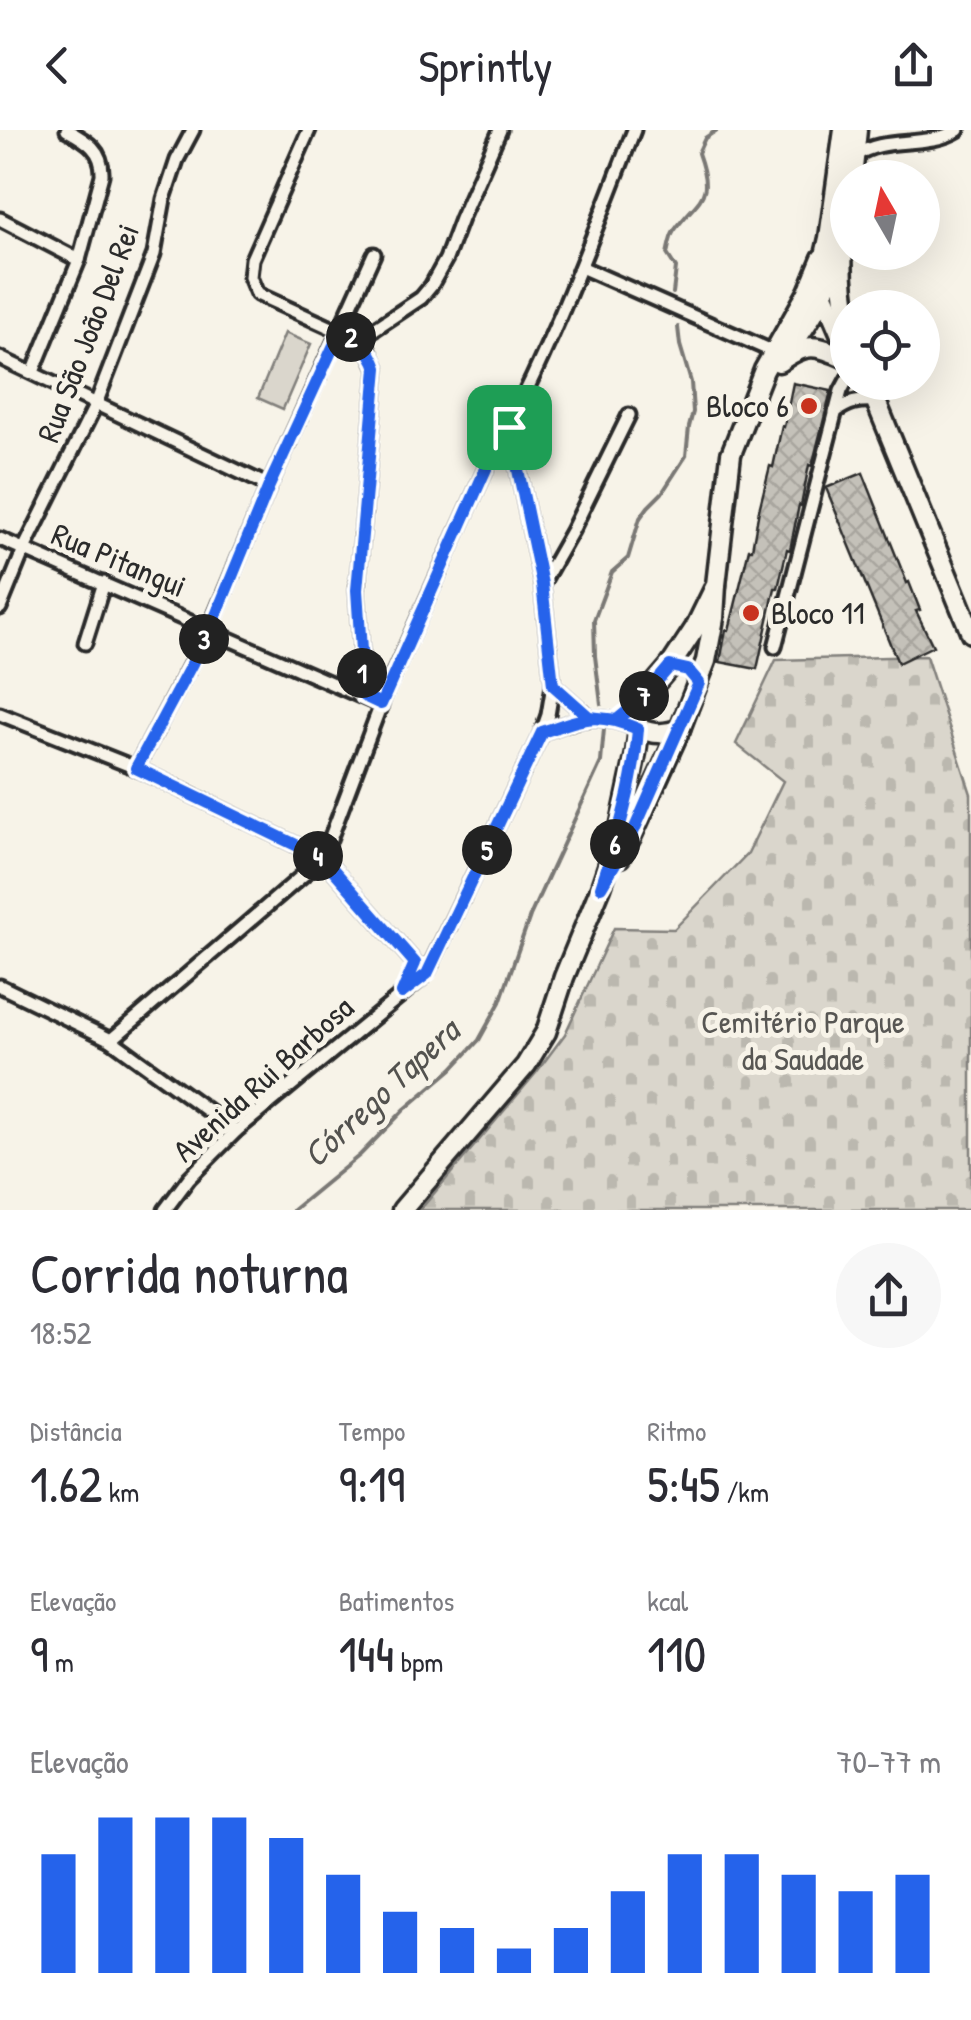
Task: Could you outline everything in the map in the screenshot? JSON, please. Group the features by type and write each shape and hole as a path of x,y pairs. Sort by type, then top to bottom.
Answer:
{"main road":[{"path":"840,160 844,130"},
{"path":"854,160 857,130"},
{"path":"601,887 631,837 706,661 732,454 743,419 830,255"},
{"path":"777,357 810,323 824,295 830,267"},
{"path":"824,295 830,309"},
{"path":"777,357 798,348 813,347 830,353"},
{"path":"874,402 969,621"},
{"path":"402,1210 526,1065 546,1032 618,836 640,701 695,628 716,585"},
{"path":"670,666 688,670 699,683"},
{"path":"638,729 666,734 680,729"}],"street":[{"path":"33,372 79,260 102,175 102,164 94,147 67,130"},
{"name":"Rua São João Del Rei","path":"0,608 96,404 148,274 170,179 193,130"},
{"path":"309,130 252,259 250,277 257,294 358,340 374,358 377,380 357,590 364,696"},
{"path":"358,340 421,298 431,286 500,130"},
{"path":"111,1040 323,858 381,704 581,267 634,130"},
{"path":"855,156 874,146 928,141 958,130"},
{"path":"0,219 79,260"},
{"path":"136,768 210,630 269,486 374,254"},
{"path":"581,267 777,357"},
{"path":"0,358 269,486"},
{"path":"776,647 838,400"},
{"path":"835,412 858,400 874,402"},
{"path":"542,584 572,532 628,415"},
{"name":"Avenida Rui Barbosa","path":"165,1210 236,1131 402,993 438,952 542,732 553,685 542,584 509,427"},
{"path":"489,462 504,458 516,461"},
{"name":"Rua Pitangui","path":"0,539 381,704"},
{"path":"85,643 104,583"},
{"path":"553,685 589,717"},
{"path":"617,720 640,701"},
{"path":"0,714 136,768 323,858 420,969"},
{"path":"542,732 589,717 617,720 638,729"},
{"path":"0,986 111,1040 236,1131"}],"green space":[{"path":"285,333 311,344 283,409 258,398"},
{"name":"Cemitério Parque da Saudade","path":"926,656 971,794 971,1210 420,1210 565,1034 614,928 674,929 748,853 783,781 736,744 776,660"}],"building":[{"path":"793,383 830,391 790,550 787,549 775,588 757,669 720,662 752,549 770,466 773,467"},
{"path":"863,473 933,646 898,663 826,488"}],"waterway":[{"name":"Córrego Tapera","path":"673,293 676,268 667,254 670,242 674,231 702,197 705,181 698,153 705,138 717,130"},
{"name":"Córrego Tapera","path":"601,704 594,620 612,572 628,558 640,518 686,456 693,412 691,382 678,327"},
{"name":"Córrego Tapera","path":"293,1210 360,1155 479,1040 500,1002 530,916 601,762 604,729"}],"place":[{"name":"Bloco 6","path":"809,406"},
{"name":"Bloco 11","path":"751,613"}],"route":[{"path":"509,427 489,462 381,704 364,696 357,590 377,368 368,348 340,332 269,486 210,630 136,768 323,858 415,963 402,993 427,974 542,732 589,717 617,720 638,729 618,836 601,887 631,837 699,683 688,670 670,666 640,701 617,720 589,717 553,685 542,584 509,427"}]}
